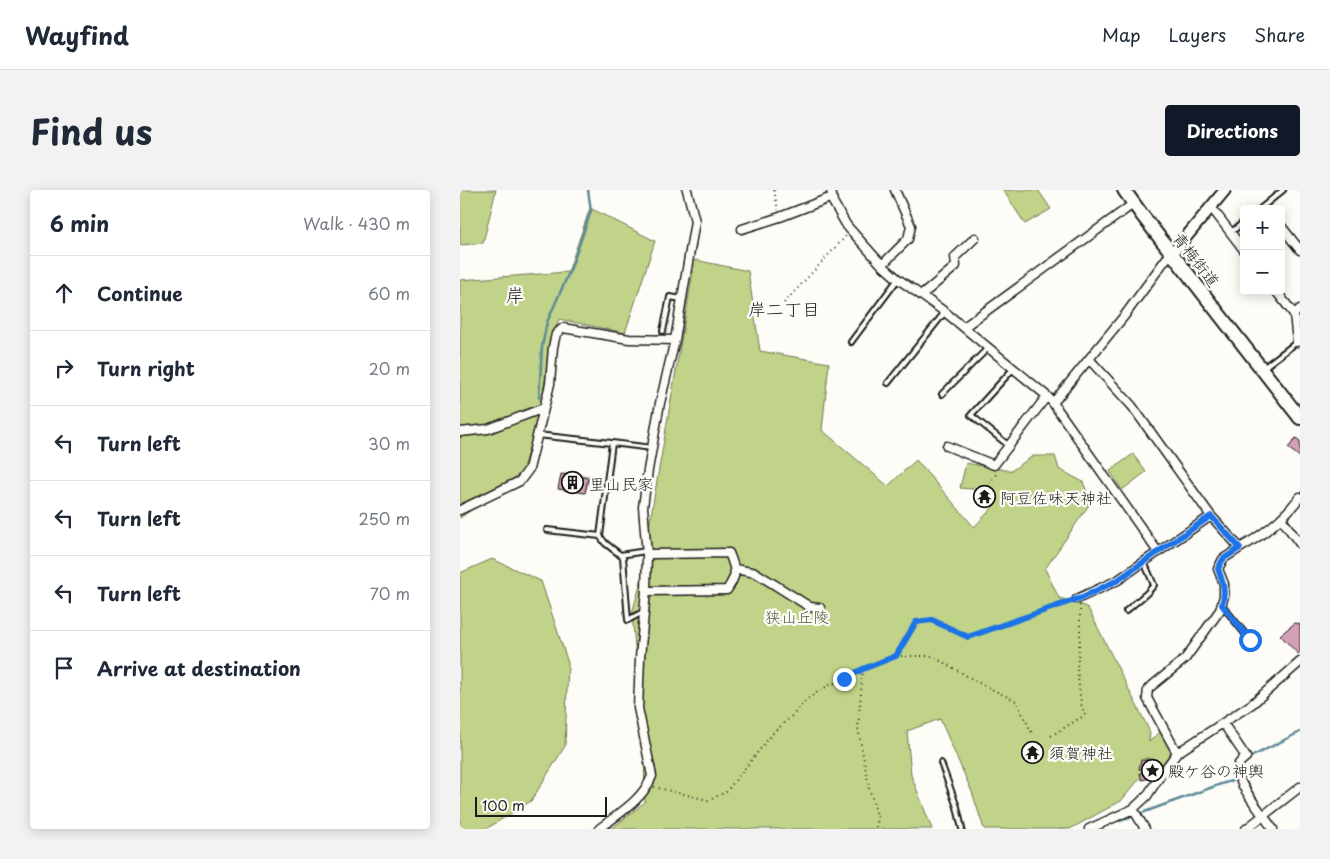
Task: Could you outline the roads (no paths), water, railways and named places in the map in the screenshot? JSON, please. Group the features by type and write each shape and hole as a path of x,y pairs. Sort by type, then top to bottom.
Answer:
{"main road":[{"name":"青梅街道","path":"1124,190 1300,418"}],"street":[{"path":"599,829 630,806 648,786 652,776 638,708 647,553 643,507 652,448 682,299 695,221 686,190"},
{"path":"882,265 908,239 911,226 895,190"},
{"path":"1053,403 1125,315 1166,259 1225,190"},
{"path":"742,229 780,217 831,193 846,226 882,265 898,279 964,327 1047,396 1124,501 1158,552"},
{"path":"964,327 1133,204"},
{"path":"1211,207 1240,245"},
{"path":"1285,231 1300,250"},
{"path":"922,295 956,266 955,257 975,238"},
{"path":"1280,295 1297,312 1297,342"},
{"path":"460,510 520,481 530,469 550,384 556,334 564,328 629,339 674,340"},
{"path":"1089,359 1132,406 1211,516 1240,548"},
{"path":"947,446 994,464 1047,396"},
{"path":"460,432 488,429 544,408"},
{"path":"1177,753 1147,698 1148,689 1185,659 1220,610 1224,596 1224,584 1218,569 1223,559 1253,541 1290,510 1300,496"},
{"path":"1078,598 1118,580 1211,516"},
{"path":"1281,518 1300,544"},
{"path":"646,592 727,590 734,579 735,569 729,553 647,553"},
{"path":"735,569 756,573 810,607 820,608"},
{"path":"1089,829 1133,809 1147,796 1177,753 1252,704 1300,662"},
{"path":"1223,723 1246,757 1237,768 1240,781 1273,829"},
{"path":"1246,829 1300,787"},
{"path":"1133,809 1145,829"}],"lane":[{"path":"1265,205 1282,190"},
{"path":"1230,233 1240,225"},
{"path":"852,342 898,279"},
{"path":"663,331 670,297 682,299"},
{"path":"888,383 945,312"},
{"path":"1262,369 1297,342"},
{"path":"942,394 989,347"},
{"path":"1008,445 971,415 1014,369"},
{"path":"537,435 652,448"},
{"path":"612,443 600,536 605,543 623,557 628,620 645,610"},
{"path":"547,530 600,536"},
{"path":"620,555 647,553"},
{"path":"1126,611 1154,585 1144,562"},
{"path":"1222,605 1250,640"},
{"path":"941,764 957,807 962,829"}],"waterway":[{"path":"539,398 542,347 547,322 571,268 591,211 588,190"},
{"path":"1247,759 1300,732"},
{"path":"1120,821 1235,780 1237,777"}],"place":[{"name":"里山民家","path":"573,483"},
{"name":"阿豆佐味天神社","path":"984,497"},
{"name":"須賀神社","path":"1033,752"},
{"name":"殿ケ谷の神輿","path":"1152,770"}],"district":[{"name":"岸","path":"515,294"},
{"name":"岸二丁目","path":"784,308"}],"park label":[{"name":"狭山丘陵","path":"797,616"}]}
